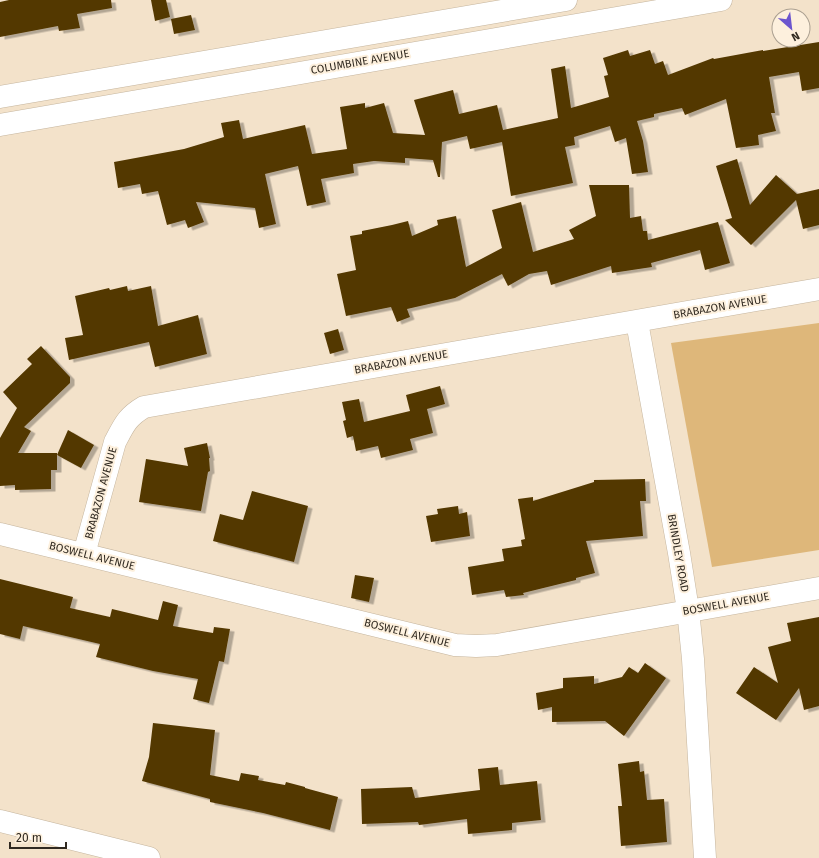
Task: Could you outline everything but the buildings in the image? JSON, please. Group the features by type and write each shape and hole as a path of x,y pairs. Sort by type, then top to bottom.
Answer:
{"street":[{"name":"COLUMBINE AVENUE","path":"0,125 721,0"},
{"path":"0,97 554,1"},
{"path":"489,13 490,40"},
{"path":"152,71 153,98"},
{"name":"BRABAZON AVENUE","path":"84,554 115,442 132,415 144,407 819,289"},
{"name":"BRINDLEY ROAD","path":"637,322 688,610 693,659 705,858"},
{"name":"BOSWELL AVENUE","path":"0,534 455,645 476,646 497,644 819,588"},
{"path":"0,821 149,858"}],"shaded area":[{"path":"819,323 819,550 712,567 671,343"}]}
